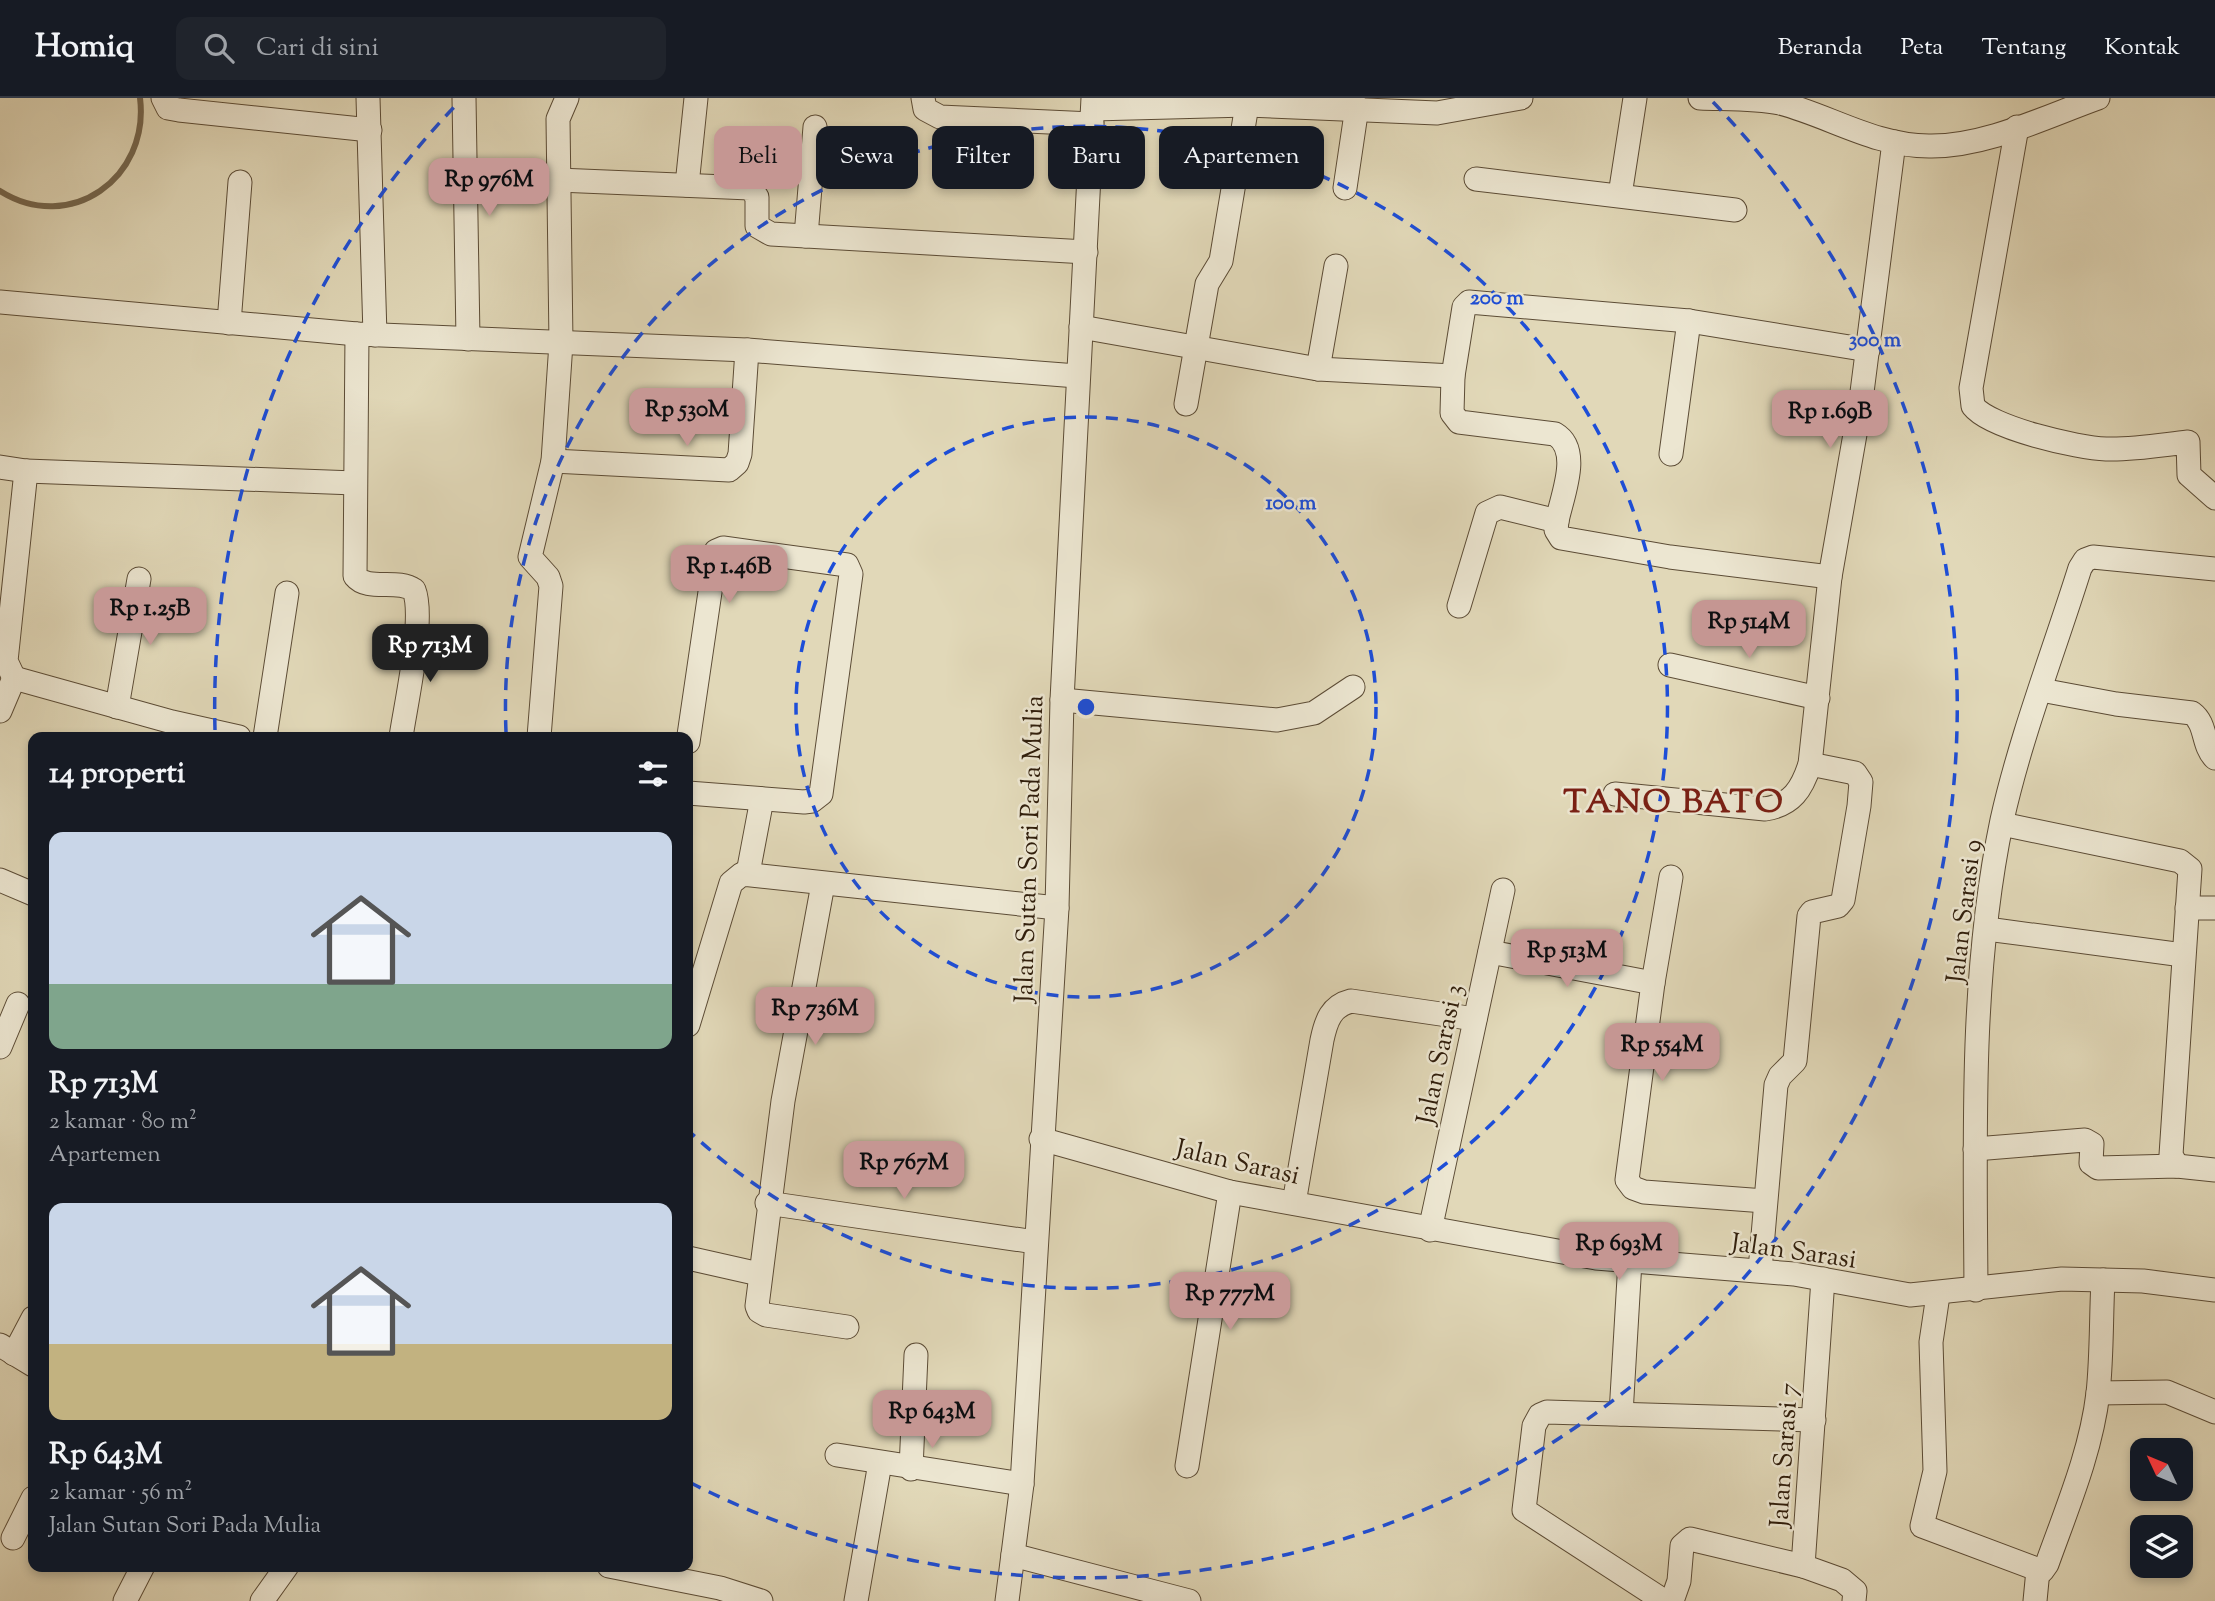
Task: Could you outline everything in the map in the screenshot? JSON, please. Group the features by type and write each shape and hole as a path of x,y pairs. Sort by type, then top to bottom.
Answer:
{"street":[{"path":"163,98 165,106 179,110 370,130"},
{"path":"368,98 370,130 366,335 355,483 356,579 363,583 407,585 414,590 417,598 414,650 402,732"},
{"path":"464,98 468,339"},
{"path":"539,732 551,586 548,577 530,557 553,461 561,343 558,119 567,98"},
{"path":"687,186 696,98"},
{"path":"923,98 925,109 940,117 1236,103 1357,107 1399,105 1454,112 1521,98"},
{"path":"1620,195 1635,98"},
{"path":"1700,98 1778,100 1894,142 1930,147 1953,144 2017,127 2098,98"},
{"path":"1186,404 1207,285 1222,261 1236,103"},
{"path":"1345,188 1357,107"},
{"name":"Jalan Sutan Sori Pada Mulia","path":"1007,1601 1022,1484 1057,908 1062,700 1093,110"},
{"path":"806,236 816,127"},
{"path":"2017,127 1972,388 1973,406 1990,420 2082,446 2110,449 2188,442 2189,475 2207,487 2215,498"},
{"path":"1615,794 1765,809 1777,807 1792,799 1802,786 1810,764 1830,578 1868,350 1894,142"},
{"path":"1476,179 1735,210"},
{"path":"558,180 750,188 757,197 756,223 760,231 1086,252"},
{"path":"229,323 240,182"},
{"path":"1318,369 1336,266"},
{"path":"0,302 366,335 747,351 1077,376"},
{"path":"1830,578 1562,538 1556,530 1570,454 1565,442 1555,434 1458,422 1452,413 1453,376 1464,307 1469,302 1689,321 1868,350"},
{"path":"1671,454 1689,321"},
{"path":"1081,327 1195,350 1318,369 1453,376"},
{"path":"553,461 717,472 733,468 740,454 747,351"},
{"path":"0,467 26,471 355,483"},
{"path":"26,471 6,661 15,678 117,707 167,730 188,732"},
{"path":"1459,606 1487,513 1500,507 1557,521"},
{"path":"689,732 716,551 723,548 847,565 851,574 821,794 813,801 804,802 693,793"},
{"name":"Jalan Sarasi 9","path":"1976,1290 1975,1149 1982,982 2002,824 2080,568 2085,560 2093,556 2215,569"},
{"path":"117,707 139,579"},
{"path":"266,732 287,593"},
{"path":"1670,665 1818,698"},
{"path":"0,711 15,678"},
{"path":"1062,700 1276,720 1314,713 1353,687"},
{"path":"2041,690 2116,704 2192,713 2200,722 2210,752 2215,758"},
{"path":"1760,1270 1776,1085 1795,1059 1809,916 1812,912 1838,906 1843,900 1859,806 1861,782 1855,772 1810,764"},
{"path":"748,873 762,799"},
{"path":"2002,824 2179,860 2190,869 2171,1155 2178,1166"},
{"path":"693,1008 731,883 738,875 748,873 823,884 1057,908"},
{"path":"1671,877 1653,983 1627,1180 1629,1184 1644,1192 1765,1201"},
{"path":"0,880 28,892"},
{"path":"823,884 767,1203 757,1306 762,1314 847,1327"},
{"name":"Jalan Sarasi 3","path":"1430,1230 1503,890"},
{"path":"2188,908 2215,908"},
{"path":"1987,929 2183,955"},
{"path":"1490,951 1653,983"},
{"path":"1294,1203 1322,1040 1326,1023 1339,1005 1351,1001 1475,1019"},
{"path":"0,1047 17,1003"},
{"name":"Jalan Sarasi","path":"1041,1139 1230,1192 1430,1230 1630,1261 1760,1270 1823,1279 1886,1293 1938,1295 2062,1279 2143,1280 2215,1290"},
{"path":"1975,1149 2085,1140 2092,1144 2091,1163 2098,1168 2178,1166 2215,1170"},
{"path":"1187,1466 1230,1192"},
{"path":"767,1203 1035,1242"},
{"path":"693,1259 759,1274"},
{"path":"1621,1414 1630,1261"},
{"name":"Jalan Sarasi 7","path":"1823,1279 1803,1566 1847,1583 1855,1591 1854,1601"},
{"path":"2038,1570 2047,1564 2081,1469 2098,1393 2103,1280"},
{"path":"1938,1295 1931,1342 1935,1471 1922,1526 1929,1531 2038,1570"},
{"path":"16,1355 28,1329"},
{"path":"911,1469 916,1355"},
{"path":"2098,1393 2167,1392 2215,1412"},
{"path":"1664,1601 1524,1510 1534,1426 1540,1415 1547,1412 1814,1420"},
{"path":"837,1455 911,1469 1022,1484"},
{"path":"856,1601 880,1463"},
{"path":"13,1538 28,1508"},
{"path":"1672,1601 1679,1581 1682,1546 1690,1539 1803,1566"},
{"path":"1013,1555 1189,1601"},
{"path":"2035,1601 2038,1570"},
{"path":"125,1601 140,1572"},
{"path":"262,1601 283,1572"},
{"path":"639,1572 720,1588 761,1601"}],"waterway":[{"path":"0,191 27,203 53,206 78,202 100,191 119,174 132,152 140,127 140,98"}],"district":[{"name":"TANO BATO","path":"1674,800"}]}
